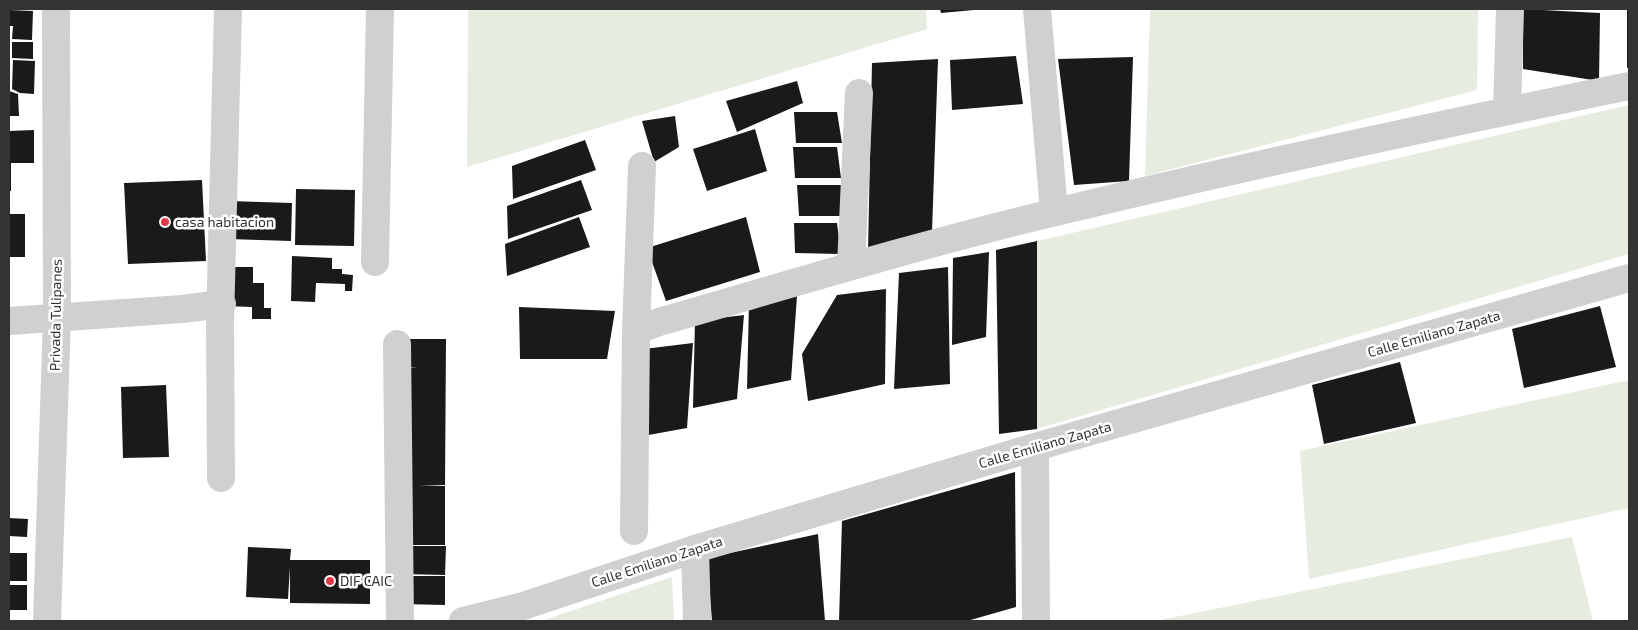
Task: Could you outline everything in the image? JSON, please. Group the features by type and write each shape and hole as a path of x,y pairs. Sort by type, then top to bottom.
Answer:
{"street":[{"name":"Privada Tulipanes","path":"47,621 57,317 56,9"},
{"path":"221,478 220,358 228,9"},
{"path":"375,262 380,9"},
{"path":"1037,9 1054,212"},
{"path":"1507,111 1510,9"},
{"path":"636,331 659,322 852,266 1054,212 1507,111 1629,86"},
{"path":"852,266 859,93"},
{"path":"634,531 636,331 642,166"},
{"name":"Calle Emiliano Zapata","path":"463,621 523,606 695,549 1035,447 1629,278"},
{"path":"9,321 182,309 222,304"},
{"path":"397,344 400,621"},
{"path":"1035,447 1036,621"},
{"path":"695,549 696,621"}],"shaded area":[{"path":"468,9 926,9 927,29 467,167"},
{"path":"1150,9 1478,9 1477,90 1145,176"},
{"path":"1629,105 1629,254 1037,429 1037,241"},
{"path":"1629,380 1629,508 1309,579 1300,451"},
{"path":"1572,537 1593,621 1155,621"},
{"path":"672,577 674,621 541,621"}],"building":[{"path":"940,9 974,9 974,10 941,13"},
{"path":"1523,9 1600,13 1599,81 1523,69"},
{"path":"1627,9 1629,9 1629,67 1627,68"},
{"path":"9,10 33,11 32,40 12,39 13,26 9,26"},
{"path":"12,42 33,42 33,59 12,58"},
{"path":"1016,56 1023,104 952,110 950,60"},
{"path":"1133,57 1129,181 1074,185 1058,59"},
{"path":"938,59 932,232 868,250 872,63"},
{"path":"13,60 35,61 34,94 20,93 12,89"},
{"path":"797,81 803,103 737,132 726,101"},
{"path":"9,91 18,94 19,116 9,116"},
{"path":"794,112 837,112 842,143 796,143"},
{"path":"675,116 679,147 654,162 642,121"},
{"path":"755,129 767,171 707,191 693,149"},
{"path":"34,130 34,163 11,163 11,191 9,191 9,131"},
{"path":"585,140 596,170 513,199 512,166"},
{"path":"793,147 837,147 841,178 795,178"},
{"name":"casa habitacion","path":"202,180 206,261 128,264 124,183"},
{"path":"581,180 592,210 508,239 507,206"},
{"path":"797,185 841,185 845,216 799,216"},
{"name":"casa habitacion","path":"296,189 355,190 354,246 295,245"},
{"name":"casa habitacion","path":"229,201 292,203 291,241 228,239"},
{"path":"9,214 25,214 25,257 9,257"},
{"path":"579,217 590,247 507,276 505,244"},
{"path":"746,217 760,272 666,301 647,248"},
{"path":"794,223 837,223 841,254 795,253"},
{"path":"1037,241 1037,429 999,434 996,250"},
{"path":"989,252 986,337 952,345 953,258"},
{"name":"casa habitacion","path":"292,256 332,258 332,269 342,269 342,274 353,275 352,291 345,291 345,284 316,283 315,302 291,301"},
{"name":"casa habitacion","path":"226,267 253,267 253,283 264,283 264,308 271,308 271,319 252,319 252,307 226,306"},
{"path":"948,267 950,384 894,389 899,273"},
{"path":"886,289 885,384 808,401 802,354 837,295"},
{"path":"797,296 791,380 747,389 749,302"},
{"path":"1600,306 1616,367 1524,388 1512,329"},
{"path":"519,307 615,311 607,359 520,359"},
{"path":"744,315 737,399 693,408 695,321"},
{"path":"402,339 446,339 445,485 419,486 445,486 445,545 401,545 402,368 418,368 403,367"},
{"path":"693,343 687,428 643,436 644,349"},
{"path":"1400,362 1416,423 1324,444 1312,385"},
{"path":"166,385 169,457 123,458 121,387"},
{"path":"1015,472 1016,607 967,621 839,621 842,521"},
{"path":"9,518 28,519 27,537 9,536"},
{"path":"818,534 825,621 712,621 707,558"},
{"path":"402,546 446,546 445,575 402,574"},
{"name":"DIF CAIC","path":"248,547 291,549 290,560 370,560 370,604 290,603 290,567 288,599 246,597"},
{"path":"9,553 27,553 27,581 9,581"},
{"path":"401,576 445,576 445,605 401,604"},
{"path":"9,585 27,585 27,610 9,610"}],"place":[{"name":"casa habitacion","path":"165,222"},
{"name":"DIF CAIC","path":"330,581"}]}
